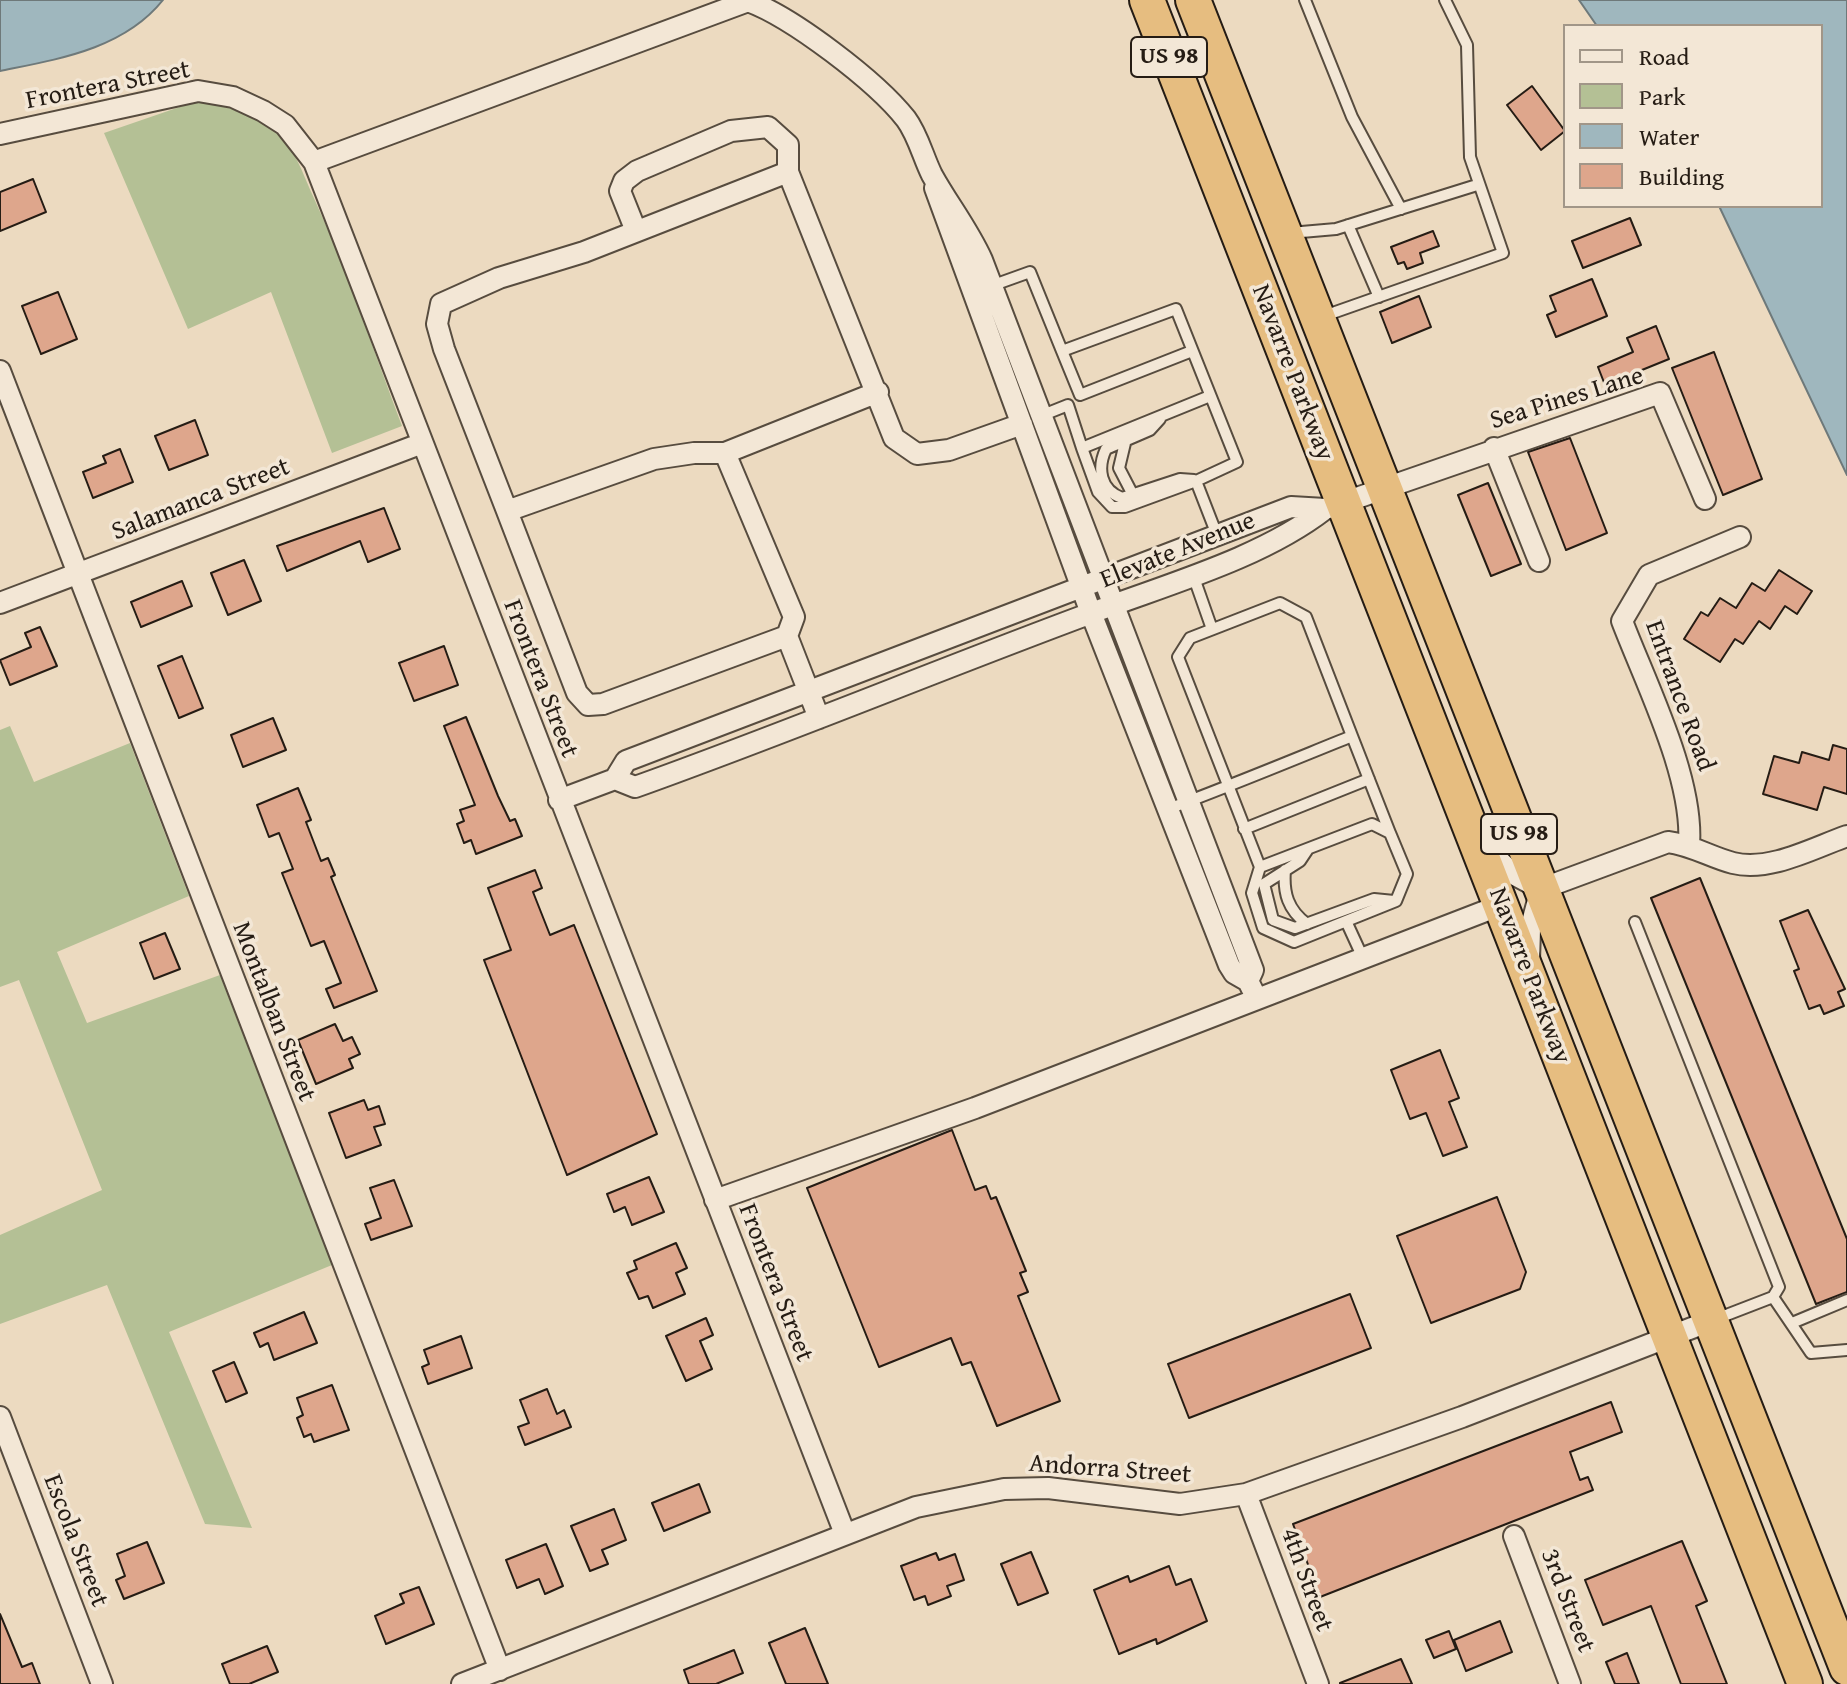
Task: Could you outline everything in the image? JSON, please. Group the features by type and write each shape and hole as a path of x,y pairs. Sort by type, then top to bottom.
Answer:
{"highway":[{"name":"Navarre Parkway","path":"1193,0 1847,1668"},
{"name":"Navarre Parkway","path":"1151,10 1334,506 1472,832 1805,1684"},
{"path":"1151,10 1203,90 1282,287 1292,302 1317,319"}],"street":[{"path":"314,162 748,1 791,22 877,89 907,120 933,176 971,236 982,290 1031,420 1083,586 1083,616 1168,809 1229,965 1253,990"},
{"name":"Frontera Street","path":"0,134 198,91 233,97 263,111 285,125 314,162 420,444 845,1534"},
{"path":"636,231 620,191 624,181 637,171 731,131 768,127 782,136 788,145 788,172 894,438 917,454 949,450 1031,420"},
{"path":"787,636 603,704 588,705 577,693 437,324 441,304 499,278 584,252 788,172"},
{"name":"Montalban Street","path":"0,371 76,576 500,1670"},
{"path":"507,511 654,459 694,453 725,453 878,392"},
{"name":"Sea Pines Lane","path":"1384,488 1660,393 1705,499"},
{"path":"1031,420 1103,579 1253,970 1253,990"},
{"name":"Salamanca Street","path":"0,603 420,444"},
{"path":"1494,448 1539,561"},
{"path":"725,453 794,617 787,636 819,718"},
{"path":"559,800 615,779 626,761 1291,507 1334,506 1384,488"},
{"name":"Elevate Avenue","path":"615,779 635,787 819,718 1193,575 1299,529 1334,506"},
{"name":"Entrance Road","path":"1689,845 1690,822 1685,790 1622,621 1649,575 1740,537"},
{"path":"1472,832 1513,874 1541,889 1668,842 1689,845 1736,864 1769,863 1847,836"},
{"path":"1529,977 1530,930 1541,889"},
{"path":"715,1200 975,1108 1253,990 1363,958 1501,905"},
{"name":"Andorra Street","path":"462,1684 916,1507 1004,1489 1048,1488 1180,1504 1246,1494 1462,1417 1710,1321"},
{"name":"Escola Street","path":"0,1417 102,1684"},
{"name":"4th Street","path":"1246,1494 1318,1684"},
{"name":"3rd Street","path":"1514,1536 1570,1684"}],"lane":[{"path":"1305,0 1352,117 1401,209"},
{"path":"1317,319 1503,253 1477,185 1467,125 1470,58 1463,33 1445,0"},
{"path":"1284,233 1311,233 1348,225 1477,185"},
{"path":"1348,225 1379,297"},
{"path":"982,290 1030,272 1080,395"},
{"path":"1062,351 1176,309 1237,462 1125,507 1112,507 1098,492 1068,405"},
{"path":"1031,420 1068,405 1080,395 1192,351"},
{"path":"1082,448 1210,396"},
{"path":"1163,415 1150,430 1106,449 1100,473 1113,495 1122,498 1180,479 1196,481"},
{"path":"1125,443 1118,460 1119,468 1133,495"},
{"path":"1196,481 1217,535"},
{"path":"1193,575 1212,629"},
{"path":"1280,603 1306,617 1352,736 1407,874 1396,901 1294,942 1263,928 1252,893 1260,867 1178,657 1190,638 1280,603"},
{"path":"1168,809 1352,736"},
{"path":"1244,829 1369,779"},
{"path":"1260,867 1372,824 1390,833"},
{"path":"1308,849 1300,861 1264,884 1273,920 1295,928 1374,899 1396,901"},
{"path":"1285,870 1283,890 1294,914 1307,924"},
{"path":"1346,921 1363,958"},
{"path":"1635,922 1775,1270 1779,1287 1773,1297 1710,1321"},
{"path":"1773,1297 1811,1353 1847,1350"},
{"path":"1792,1323 1847,1300"}],"green space":[{"path":"197,101 249,114 283,138 293,153 337,252 402,426 332,453 271,292 188,329 104,133"},
{"path":"10,726 34,782 130,743 189,896 57,952 87,1023 220,975 332,1265 169,1332 252,1528 205,1524 107,1285 0,1324 0,1235 102,1190 19,980 0,987 0,730"}],"water":[{"path":"0,0 163,0 147,17 110,41 45,62 0,71"},
{"path":"1579,0 1847,0 1847,475 1720,208 1823,208 1823,24 1596,24"}],"building":[{"path":"1532,86 1563,133 1541,150 1507,105"},
{"path":"33,179 46,212 0,231 0,192"},
{"path":"1630,218 1641,245 1583,268 1572,241"},
{"path":"1433,231 1439,246 1420,253 1423,263 1407,269 1404,262 1398,264 1391,247"},
{"path":"1592,279 1607,316 1556,337 1547,315 1556,311 1550,296"},
{"path":"58,292 77,339 41,354 22,306"},
{"path":"1419,296 1431,327 1392,343 1380,312"},
{"path":"1656,326 1669,359 1605,385 1598,367 1633,352 1627,338"},
{"path":"1714,352 1762,479 1723,495 1672,368"},
{"path":"195,420 208,455 169,470 155,436"},
{"path":"1570,438 1607,533 1566,550 1528,452"},
{"path":"120,449 133,482 93,498 83,472 106,463 103,456"},
{"path":"1488,483 1521,564 1491,576 1458,495"},
{"path":"384,508 400,549 368,562 360,541 287,571 277,546"},
{"path":"244,560 261,601 228,615 211,573"},
{"path":"1779,570 1812,591 1797,614 1785,606 1770,629 1759,621 1743,644 1735,639 1720,662 1684,639 1701,612 1708,616 1720,598 1736,608 1752,583 1765,591"},
{"path":"182,581 192,606 141,627 131,602"},
{"path":"40,627 57,666 10,685 0,660 31,647 25,633"},
{"path":"444,646 458,685 414,701 399,663"},
{"path":"182,656 203,708 179,718 158,666"},
{"path":"466,717 498,796 510,821 515,819 522,836 476,854 471,840 464,843 457,824 464,821 460,810 475,805 444,726"},
{"path":"273,718 286,750 243,767 231,735"},
{"path":"1833,745 1847,749 1847,794 1824,787 1817,810 1763,794 1774,756 1799,763 1802,752 1829,760"},
{"path":"298,788 311,820 306,822 321,861 328,858 335,875 331,877 377,991 334,1008 326,989 341,983 324,941 311,946 282,873 293,869 279,833 269,837 257,805"},
{"path":"535,870 542,888 533,892 550,935 574,925 657,1134 567,1175 484,960 511,950 488,888"},
{"path":"1700,878 1847,1239 1847,1292 1816,1304 1651,898"},
{"path":"1808,910 1845,989 1838,992 1844,1006 1824,1014 1820,1005 1809,1009 1794,971 1799,969 1780,921"},
{"path":"165,933 180,969 154,979 140,943"},
{"path":"335,1024 343,1041 352,1037 360,1054 349,1059 353,1068 316,1084 298,1040"},
{"path":"1440,1050 1459,1098 1449,1102 1467,1147 1443,1156 1426,1113 1410,1119 1391,1070"},
{"path":"364,1100 368,1110 379,1106 385,1124 374,1127 381,1145 346,1158 329,1113"},
{"path":"952,1130 975,1190 986,1186 991,1199 996,1197 1026,1271 1020,1273 1028,1292 1018,1296 1060,1401 997,1426 971,1362 962,1365 951,1338 879,1367 807,1188"},
{"path":"649,1177 664,1212 632,1225 625,1207 614,1212 607,1194"},
{"path":"394,1180 412,1226 371,1240 365,1224 381,1218 370,1188"},
{"path":"1497,1197 1526,1272 1520,1289 1431,1323 1397,1236"},
{"path":"676,1243 687,1268 676,1273 685,1294 653,1308 648,1296 639,1299 627,1273 637,1269 634,1261"},
{"path":"1350,1294 1371,1348 1189,1418 1168,1364"},
{"path":"304,1312 317,1343 274,1360 268,1343 260,1347 254,1333"},
{"path":"706,1318 713,1335 700,1341 712,1369 686,1381 666,1336"},
{"path":"461,1336 472,1368 428,1384 422,1367 429,1364 424,1350"},
{"path":"234,1362 247,1393 226,1402 213,1371"},
{"path":"332,1385 349,1430 314,1442 311,1434 304,1437 297,1418 303,1415 297,1398"},
{"path":"547,1389 557,1414 564,1410 571,1427 525,1445 518,1427 529,1423 520,1400"},
{"path":"1611,1402 1622,1432 1570,1452 1580,1480 1588,1477 1593,1490 1320,1597 1293,1524"},
{"path":"699,1484 710,1512 664,1531 652,1503"},
{"path":"614,1509 626,1540 602,1550 608,1564 590,1571 571,1526"},
{"path":"1682,1541 1707,1601 1696,1606 1727,1684 1681,1684 1651,1606 1603,1625 1585,1580"},
{"path":"147,1542 164,1583 124,1599 116,1580 125,1576 117,1554"},
{"path":"546,1544 563,1586 545,1594 539,1579 517,1588 506,1560"},
{"path":"1031,1552 1048,1593 1018,1605 1001,1564"},
{"path":"936,1553 939,1560 955,1554 964,1580 947,1586 951,1596 928,1605 925,1596 914,1600 901,1566"},
{"path":"1169,1566 1176,1585 1191,1579 1207,1621 1157,1644 1156,1639 1119,1654 1094,1590 1128,1576 1130,1582"},
{"path":"419,1587 434,1624 386,1644 375,1616 404,1603 400,1594"},
{"path":"0,1614 22,1667 32,1663 40,1684 0,1684"},
{"path":"1500,1621 1512,1652 1466,1671 1454,1640"},
{"path":"805,1628 828,1684 786,1684 769,1643"},
{"path":"1449,1631 1456,1649 1434,1658 1426,1640"},
{"path":"267,1646 278,1672 249,1684 230,1684 222,1664"},
{"path":"734,1650 743,1673 716,1684 689,1684 684,1670"},
{"path":"1627,1653 1639,1684 1615,1684 1606,1662"},
{"path":"1401,1659 1412,1684 1340,1684 1340,1683"}]}
